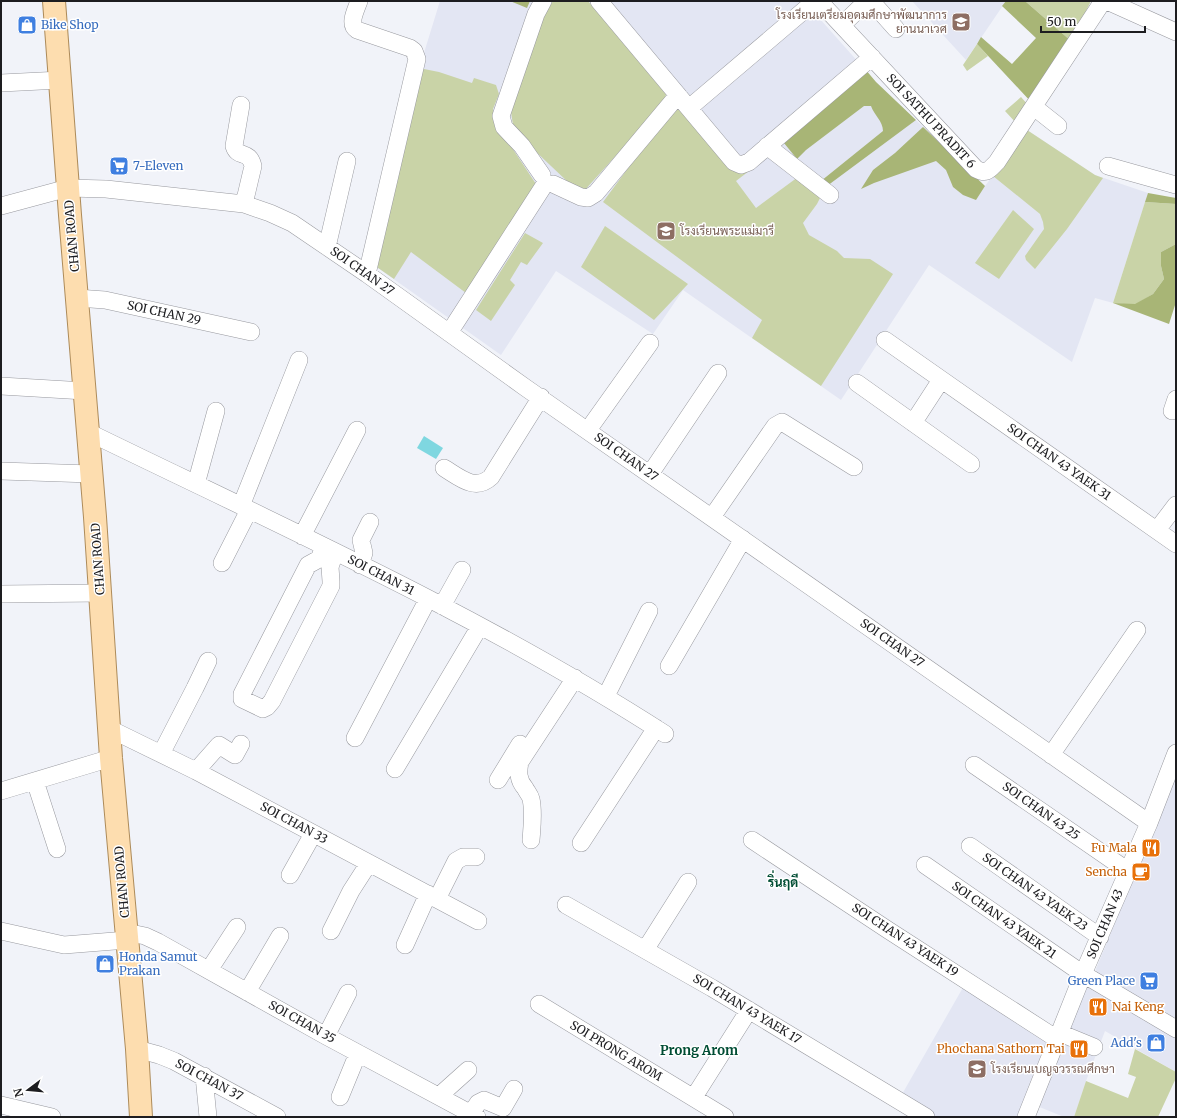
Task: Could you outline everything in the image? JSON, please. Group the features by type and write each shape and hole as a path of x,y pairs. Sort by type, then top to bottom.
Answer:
{"main road":[{"name":"CHAN ROAD","path":"54,1 85,391 111,758 137,1049 141,1117"}],"street":[{"path":"359,1 353,17 353,28 410,48 414,51 417,59 367,274"},
{"path":"543,1 536,14 501,116 504,127 522,146 546,182 580,197 588,198 596,193 678,95"},
{"path":"599,1 734,162 741,165 749,162 872,57"},
{"path":"689,108 815,1"},
{"name":"SOI SATHU PRADIT 6","path":"819,1 976,169 982,172 988,171 997,162 1103,1"},
{"path":"842,25 869,1 896,29"},
{"path":"1107,1 1176,32"},
{"path":"1,83 61,80"},
{"path":"241,105 234,146 235,150 239,153 249,156 252,160 253,166 244,204"},
{"path":"1034,107 1058,126"},
{"path":"767,146 830,195"},
{"path":"326,247 347,161"},
{"path":"1108,166 1176,185"},
{"path":"449,333 546,182"},
{"name":"SOI CHAN 27","path":"1,206 68,188 106,189 244,204 270,213 292,223 367,274 1149,823"},
{"name":"SOI CHAN 29","path":"77,298 105,300 251,332"},
{"name":"SOI CHAN 43 YAEK 31","path":"885,340 1176,544"},
{"path":"588,430 650,343"},
{"path":"222,563 245,508 299,360"},
{"path":"650,474 718,373"},
{"path":"913,423 941,380"},
{"path":"857,383 971,464"},
{"path":"1,386 85,391"},
{"path":"444,468 463,480 473,484 481,484 486,481 491,477 541,397"},
{"path":"196,484 216,411"},
{"path":"712,517 775,426 782,422 854,467"},
{"path":"302,536 357,430"},
{"name":"SOI CHAN 31","path":"88,432 435,602 570,675 660,731 581,843"},
{"path":"1,471 91,474"},
{"path":"1157,530 1176,505"},
{"path":"360,565 364,551 361,540 370,522"},
{"path":"669,666 743,539"},
{"path":"330,550 331,586 272,701 263,709 244,700 241,696 308,565 319,559 330,550"},
{"path":"355,738 435,602 462,570"},
{"path":"1,594 100,593"},
{"path":"606,696 649,611"},
{"path":"395,769 480,626"},
{"path":"1052,755 1137,630"},
{"path":"160,754 208,661"},
{"path":"498,780 570,675"},
{"path":"531,840 531,797 521,784 518,770 520,762 570,675"},
{"name":"SOI CHAN 33","path":"110,729 196,772 478,921"},
{"path":"196,772 219,746 235,756 241,744"},
{"name":"SOI CHAN 43","path":"1026,1117 1083,974 1149,823 1176,753"},
{"path":"1,791 111,758"},
{"name":"SOI CHAN 43 25","path":"974,765 1128,870"},
{"path":"35,781 57,849"},
{"path":"290,875 313,834"},
{"name":"SOI CHAN 43 YAEK 19","path":"752,840 888,930 1059,1036 1094,1048"},
{"name":"SOI CHAN 43 YAEK 23","path":"970,846 1100,937"},
{"path":"405,945 432,896 456,861 463,857 476,857"},
{"path":"330,931 351,891 369,863"},
{"name":"SOI CHAN 43 YAEK 21","path":"925,865 1083,974 1176,1029"},
{"path":"645,950 688,882"},
{"name":"SOI CHAN 43 YAEK 17","path":"566,906 749,1010 926,1117"},
{"path":"209,970 237,927"},
{"name":"SOI CHAN 35","path":"1,931 64,945 126,936 145,936 326,1036 474,1115"},
{"path":"247,992 280,936"},
{"path":"326,1036 348,993"},
{"name":"SOI PRONG AROM","path":"539,1004 725,1117"},
{"path":"694,1097 749,1010"},
{"name":"SOI CHAN 37","path":"137,1049 174,1061 277,1117"},
{"path":"340,1097 358,1053"},
{"path":"439,1096 468,1070"},
{"path":"204,1076 208,1117"},
{"path":"474,1115 478,1103 484,1100 503,1108 514,1089"},
{"path":"1,1104 52,1117"}],"shaded area":[{"name":"โรงเรียนพระแม่มารี","path":"440,1 804,1 876,82 985,186 1027,130 1095,175 1148,193 1113,303 1095,298 1072,362 929,265 841,400 683,290 653,334 556,271 501,355 371,263 416,79"},
{"name":"โรงเรียนเตรียมอุดมศึกษาพัฒนาการ ยานนาเวศ","path":"912,1 1006,1 966,60"},
{"path":"1176,775 1176,1022 1097,977 1096,969"},
{"name":"โรงเรียนเบญจวรรณศึกษา","path":"965,984 1048,1042 1017,1117 936,1117 901,1096"},
{"path":"1088,985 1176,1035 1176,1072 1105,1031 1074,1117 1064,1117 1037,1106"}],"green space":[{"path":"510,1 530,1 527,8"},
{"path":"553,1 588,1 666,94 665,101 584,191 569,183 533,149 513,125 511,112 541,20"},
{"path":"1006,1 1025,1 1071,41 1032,103 977,44 981,37 1012,64 1036,38 1002,6"},
{"path":"1025,1 1091,1 1071,41"},
{"path":"977,44 988,56 967,71 963,65"},
{"path":"419,68 439,72 472,83 474,78 496,85 499,94 493,109 495,122 536,184 466,293 411,252 394,279 371,263"},
{"path":"865,69 876,82 916,120 827,186 821,181 883,131 882,124 871,106 864,106 806,150 797,159 784,143"},
{"path":"1021,97 1029,106 1017,124 1005,111"},
{"path":"677,102 724,159 770,155 736,181 756,208 798,177 821,196 803,223 809,235 837,251 844,258 870,259 893,274 821,386 752,338 762,320 603,202"},
{"path":"923,127 985,186 976,200 963,195 953,187 946,170 936,161 861,189 873,170 895,153"},
{"path":"1027,130 1095,175 1103,178 1067,229 1035,269 1026,260 1025,256 1044,229 1040,214 993,176"},
{"path":"1148,193 1176,198 1176,204 1145,202"},
{"path":"1145,202 1176,204 1176,244 1161,252 1161,266 1164,279 1153,294 1135,305 1113,303"},
{"path":"1013,210 1034,229 999,279 975,263"},
{"path":"605,226 688,284 654,320 581,267"},
{"path":"525,233 543,243 527,265 521,262 510,280 515,285 491,321 476,310"},
{"path":"1176,244 1176,302 1169,324 1113,303 1135,304 1153,294 1164,279 1161,266 1161,252"},
{"path":"1135,1049 1176,1072 1176,1078 1158,1117 1074,1117 1086,1081 1128,1098 1136,1077 1128,1074"}],"water":[{"path":"424,436 443,448 436,459 417,448"}],"place":[{"name":"โรงเรียนเตรียมอุดมศึกษาพัฒนาการ ยานนาเวศ","path":"961,22"},
{"name":"Bike Shop","path":"27,25"},
{"name":"7-Eleven","path":"119,166"},
{"name":"โรงเรียนพระแม่มารี","path":"666,231"},
{"name":"Fu Mala","path":"1151,848"},
{"name":"Sencha","path":"1141,872"},
{"name":"Honda Samut Prakan","path":"105,964"},
{"name":"Green Place","path":"1149,981"},
{"name":"Nai Keng","path":"1098,1007"},
{"name":"Add's","path":"1156,1043"},
{"name":"Phochana Sathorn Tai","path":"1079,1049"},
{"name":"โรงเรียนเบญจวรรณศึกษา","path":"977,1069"}],"district":[{"name":"ริ่นฤดี","path":"783,882"},
{"name":"Prong Arom","path":"699,1050"}]}
